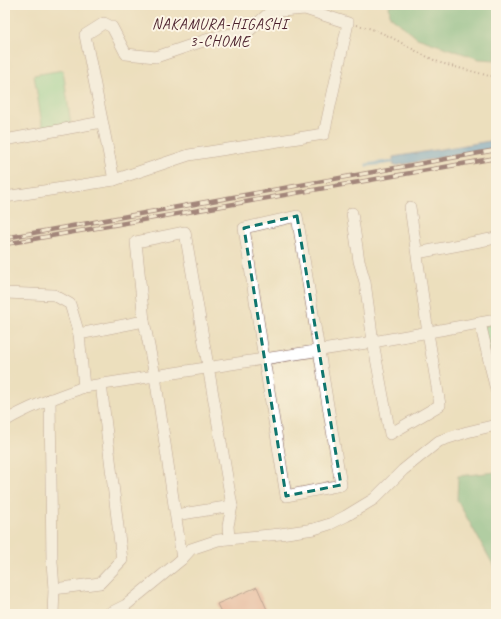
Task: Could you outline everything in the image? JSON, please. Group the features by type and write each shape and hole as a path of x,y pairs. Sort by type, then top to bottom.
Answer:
{"street":[{"path":"5,197 114,180 189,155 324,134 348,23 305,9 270,12 249,31 215,37 156,57 126,54 112,27 104,23 85,35 114,180"},
{"path":"5,140 102,122"},
{"path":"352,213 390,434 440,405 410,207"},
{"path":"297,216 319,350 340,484 286,496 244,228 297,216"},
{"path":"182,558 155,376 144,321 136,242 185,232 232,506 228,526 229,538"},
{"path":"417,253 496,238"},
{"path":"5,293 54,295 70,304 79,334 84,387"},
{"path":"5,421 50,399 84,387 373,342 496,320"},
{"path":"79,334 144,321"},
{"path":"480,323 496,390"},
{"path":"54,589 100,583 122,560 101,384"},
{"path":"50,399 52,562 54,589 53,614"},
{"path":"108,614 126,605 191,549 229,538 280,534 330,524 374,499 404,470 439,441 496,425"},
{"path":"176,515 232,506"}],"path":[{"path":"348,23 368,27 441,62 489,76 496,76"}],"highlighted area":[{"path":"297,216 341,485 286,496 244,228"}],"green space":[{"path":"389,5 496,5 496,60 479,59 417,38 390,16"},
{"path":"63,70 71,125 43,130 34,75"},
{"path":"496,323 496,378 483,326"},
{"path":"496,472 496,570 457,500 458,476"}],"water":[{"path":"496,140 496,148 394,166 393,157"}],"building":[{"path":"257,587 269,614 222,614 217,604"}],"waterway":[{"path":"367,165 398,161"}],"railway":[{"path":"5,238 496,150"},
{"path":"5,244 496,158"}],"district":[{"name":"NAKAMURA-HIGASHI 3-CHOME","path":"220,32"}]}
